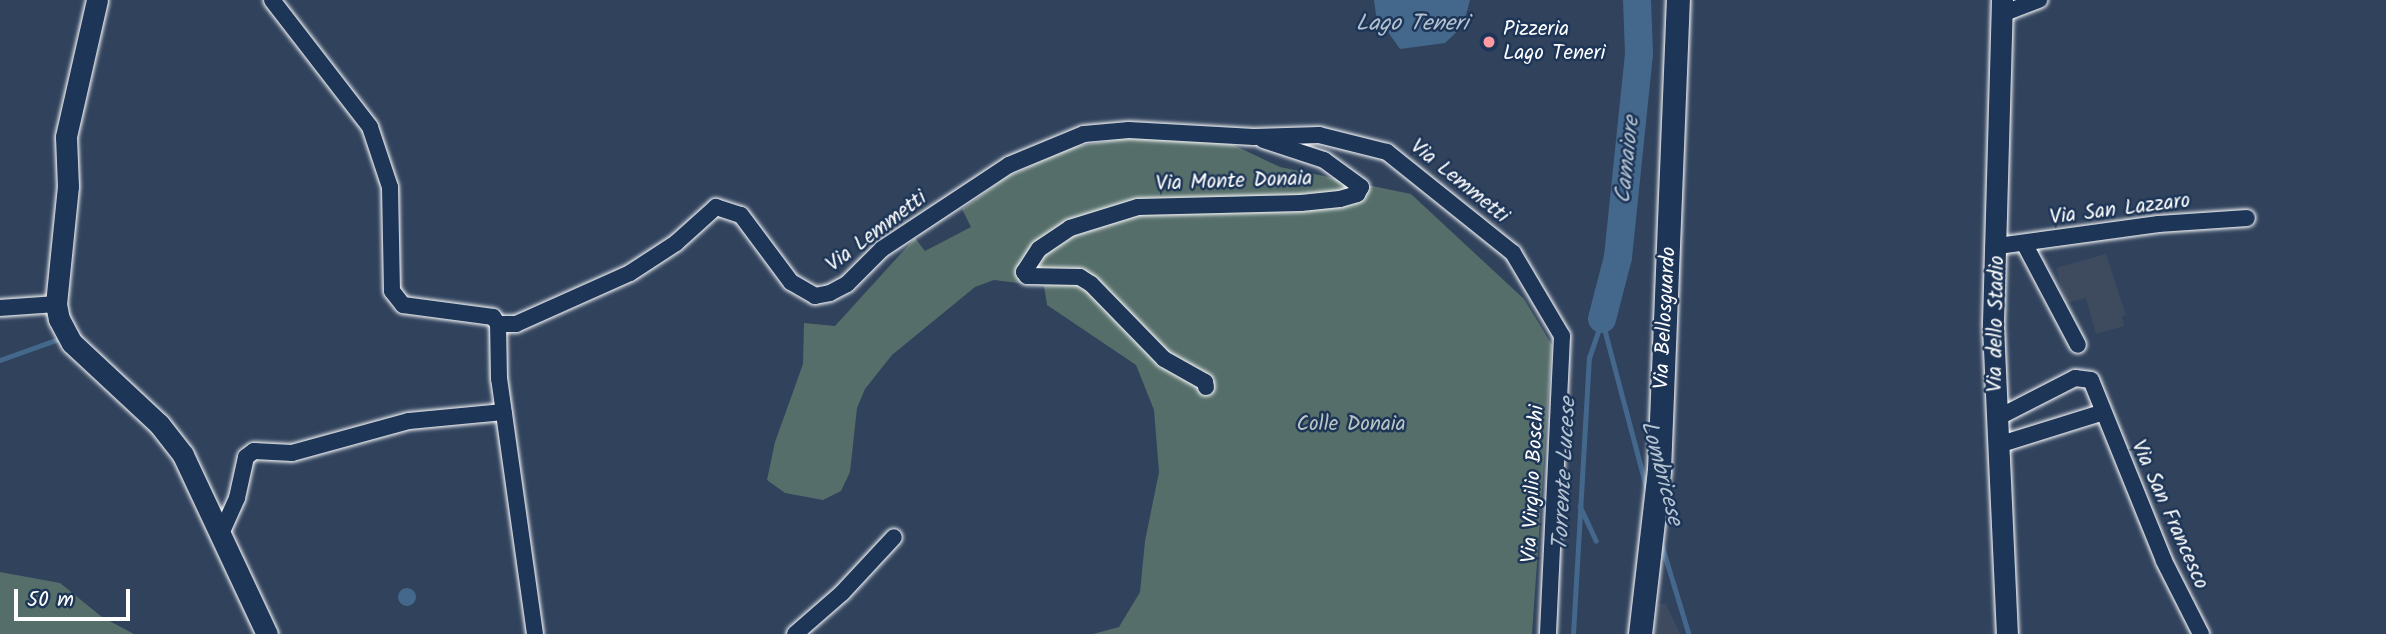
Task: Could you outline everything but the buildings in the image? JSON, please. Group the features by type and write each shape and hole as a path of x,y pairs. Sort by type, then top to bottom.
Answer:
{"main road":[{"name":"Via Bellosguardo","path":"1640,634 1659,470 1678,0"}],"street":[{"path":"97,0 66,136 67,211 56,304 72,343 159,424 183,454 267,634"},
{"path":"272,0 370,127 390,187 392,291 403,305 493,317 498,324 504,412 535,634"},
{"path":"2003,7 2039,0"},
{"name":"Via dello Stadio","path":"2003,7 1998,246 1993,327 2007,634"},
{"name":"Via Lemmetti","path":"498,324 516,324 630,273 676,243 716,207 741,215 791,282 815,296 847,284 908,232 1009,164 1084,134 1129,130 1254,137 1338,138 1404,161 1513,253 1562,336"},
{"name":"Via Monte Donaia","path":"1206,387 1205,382 1164,359 1091,284 1080,277 1027,276 1024,272 1039,249 1070,228 1126,210 1163,203 1301,203 1349,196 1361,187 1324,160 1254,137"},
{"name":"Via San Lazzaro","path":"1998,246 2159,224 2247,218"},
{"path":"2024,243 2078,345"},
{"path":"0,308 56,304"},
{"name":"Via Virgilio Boschi","path":"1548,634 1562,336"},
{"name":"Via San Francesco","path":"1997,418 2021,402 2085,376 2091,380 2101,413 2164,561 2201,634"},
{"path":"220,536 237,498 246,457 254,451 292,453 409,421 504,412"},
{"path":"1998,445 2101,413"},
{"path":"795,634 842,593 894,537"}],"shaded area":[{"path":"2106,254 2126,315 2122,316 2124,326 2096,334 2086,298 2066,303 2056,268"},
{"path":"1659,604 1666,604 1680,634 1653,634"}],"green space":[{"name":"Colle Donaia","path":"1128,138 1225,141 1280,167 1411,194 1524,299 1552,345 1532,634 1093,634 1119,627 1140,592 1145,541 1159,472 1154,410 1136,365 1047,305 1044,286 994,280 975,287 892,355 865,389 857,408 850,472 841,491 823,500 785,493 767,480 775,442 803,364 804,323 835,326 915,238 925,251 971,227 962,209 1008,176 1076,146"},
{"path":"0,572 60,583 102,617 134,634 0,634"}],"water":[{"name":"Lago Teneri","path":"1374,0 1470,0 1463,26 1445,43 1400,49 1376,15"},
{"path":"407,588 413,591 416,597 413,603 407,606 401,603 398,597 401,591"}],"waterway":[{"name":"Camaiore","path":"1602,319 1618,257 1639,54 1637,0"},
{"name":"Lombricese","path":"1602,319 1647,489"},
{"name":"Torrente Lucese","path":"1573,634 1589,358 1602,320"},
{"path":"0,360 59,339"},
{"path":"1580,506 1596,540"},
{"name":"Lombricese","path":"1661,542 1689,634"}],"place":[{"name":"Pizzeria Lago Teneri","path":"1489,42"}]}
